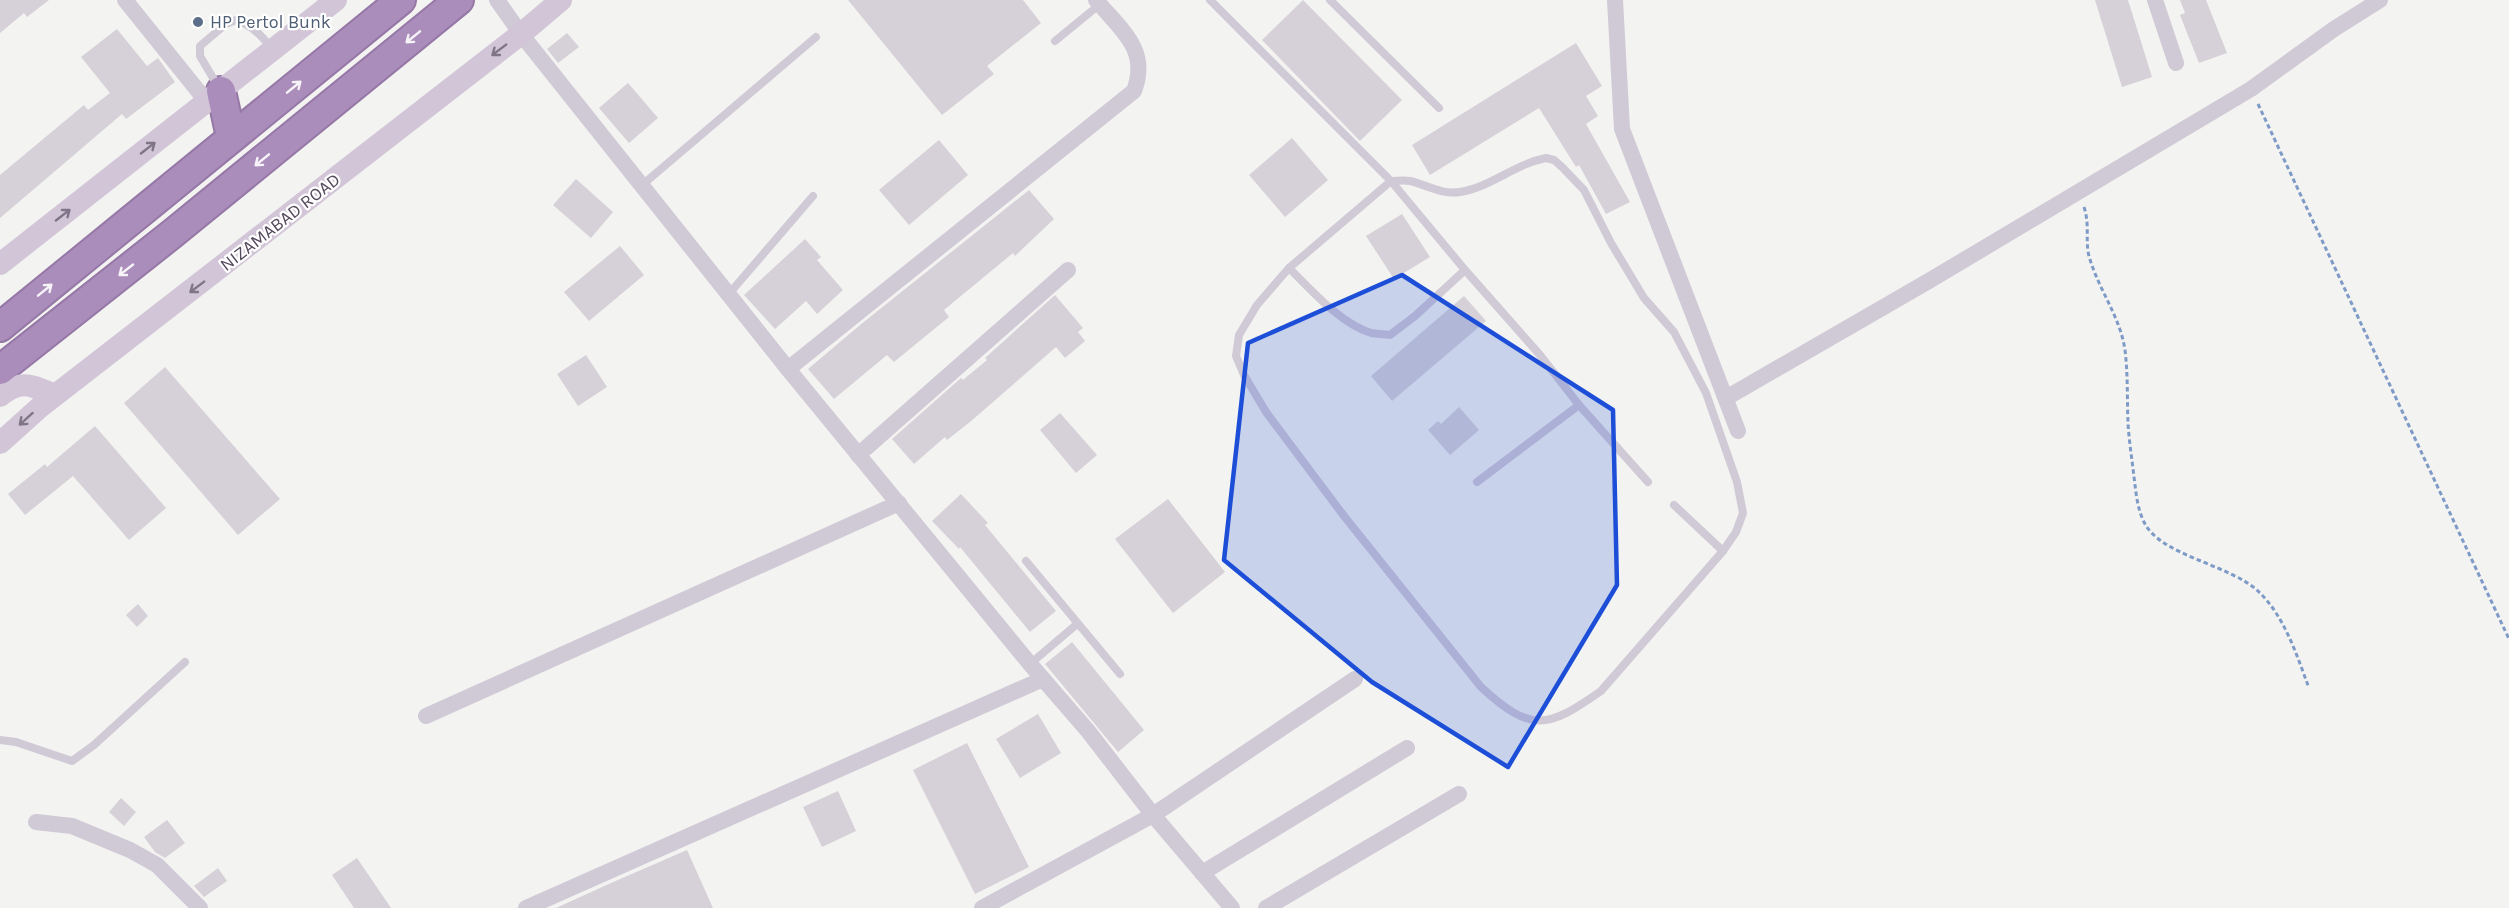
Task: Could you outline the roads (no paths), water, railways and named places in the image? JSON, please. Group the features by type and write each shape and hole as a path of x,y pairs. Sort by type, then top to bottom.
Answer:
{"highway":[{"path":"0,327 401,0"},
{"path":"0,370 182,226 459,0"},
{"path":"214,96 231,137"}],"main road":[{"path":"0,264 336,0"},
{"name":"NIZAMABAD ROAD","path":"0,443 55,396 521,34 560,0"},
{"path":"0,396 9,388 27,384 55,396"}],"street":[{"path":"125,0 214,96"},
{"path":"497,0 521,34 728,295 1030,664 1088,731 1153,815 1232,908"},
{"path":"1615,0 1622,129 1738,431"},
{"path":"2156,0 2176,63"},
{"path":"1726,399 2251,88 2334,29 2380,0"},
{"path":"788,369 1134,91 1140,67 1137,51 1126,34 1097,2"},
{"path":"858,455 1068,270"},
{"path":"426,716 899,503"},
{"path":"526,908 1043,679"},
{"path":"982,908 1153,815 1355,679"},
{"path":"1202,873 1407,748"},
{"path":"1266,908 1459,794"},
{"path":"36,822 72,826 130,850 157,865 200,908"}],"lane":[{"path":"1209,0 1391,181 1540,355 1579,405 1648,482"},
{"path":"1330,0 1439,108"},
{"path":"1054,41 1097,2"},
{"path":"214,96 200,56 200,46 226,24 236,20 248,25 261,35 273,50"},
{"path":"641,186 816,37"},
{"path":"1546,158 1554,160 1584,190 1611,243 1644,298 1674,332 1706,393 1737,482 1743,513 1736,532 1723,551 1601,692 1582,705 1544,722 1526,720 1503,707 1481,687 1344,516 1266,412 1244,375 1236,356 1239,335 1257,305 1289,268 1391,181 1408,181 1447,193 1459,192 1482,187 1535,160 1546,158"},
{"path":"728,295 813,196"},
{"path":"1289,268 1326,304 1352,323 1371,333 1390,335 1415,316 1465,270"},
{"path":"1477,482 1579,405"},
{"path":"1674,505 1723,551"},
{"path":"1026,561 1120,674"},
{"path":"1030,664 1077,624"},
{"path":"0,740 16,742 72,761 94,745 185,662"}],"place":[{"name":"HP Pertol Bunk","path":"198,22"}]}
